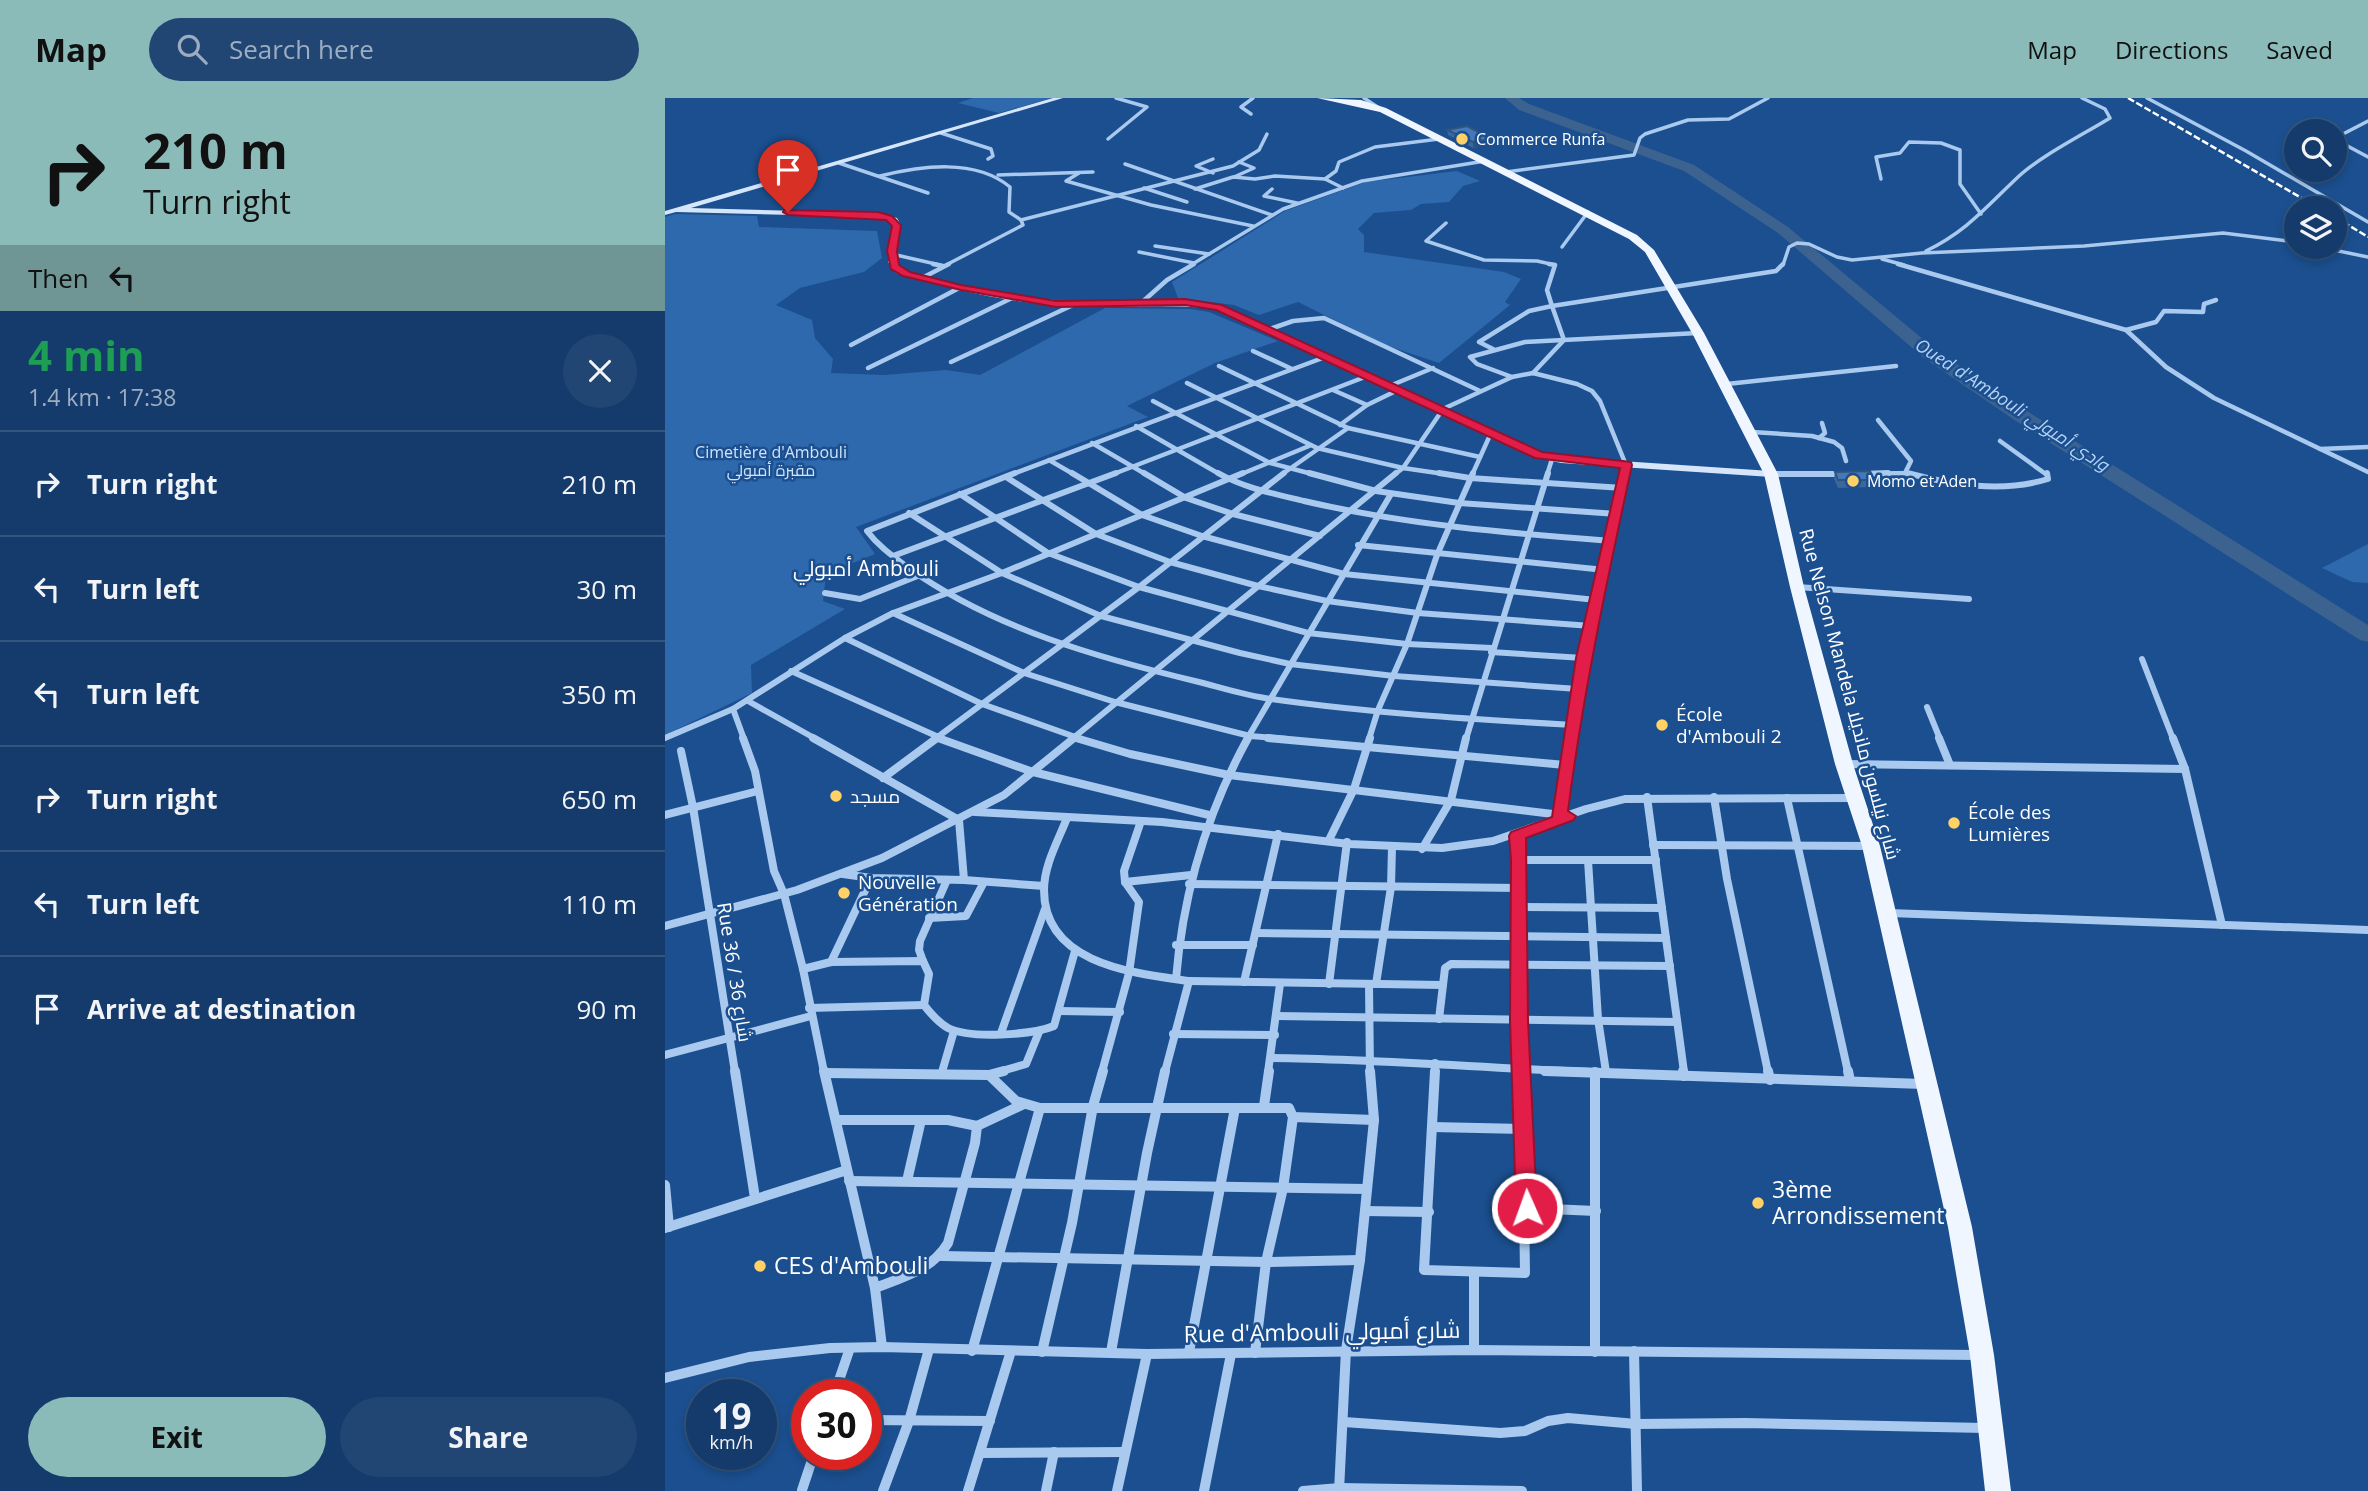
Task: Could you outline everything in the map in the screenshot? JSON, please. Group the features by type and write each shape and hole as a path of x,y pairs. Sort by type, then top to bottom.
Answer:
{"main road":[{"name":"Rue Nelson Mandela شارع نيلسون مانديلا","path":"1321,98 1361,103 1383,110 1633,237 1649,250 1752,432 1772,474 1797,587 1844,764 1871,846 1884,913 1961,1227 1982,1354 1998,1491"}],"street":[{"path":"665,213 1060,98"},
{"path":"1108,139 1147,107 1116,98"},
{"path":"1251,114 1241,107 1253,98"},
{"path":"1364,98 1383,110"},
{"path":"1506,172 1633,155 1637,152 1640,138 1645,134 1686,121 1733,118 1768,98"},
{"path":"1922,253 1954,237 2020,175 2110,118 2110,113 2105,109 2083,98"},
{"path":"2147,98 2246,151 2368,222"},
{"path":"2368,121 2343,134 2340,142 2368,157"},
{"path":"941,133 991,149 993,156 988,159"},
{"path":"1021,220 1080,202 1122,195 1213,173 1259,151 1267,134"},
{"path":"1325,179 1336,172 1339,162 1354,154 1383,146 1439,139"},
{"path":"1881,179 1876,157 1900,153 1909,142 1952,145 1960,150 1960,184 1981,214"},
{"path":"1213,159 1196,166 1213,173"},
{"path":"1140,303 1167,280 1253,226 1298,203 1373,179 1485,161"},
{"path":"1195,189 1254,169 1239,162"},
{"path":"839,163 928,193"},
{"path":"1125,164 1272,215"},
{"path":"880,176 905,169 931,167 998,175 1093,172"},
{"path":"1079,173 1066,181 1173,210 1253,226"},
{"path":"922,278 1023,225 1021,220 1009,212 1010,187 998,175"},
{"path":"1233,177 1325,179 1344,188"},
{"path":"1144,188 1187,201 1173,210"},
{"path":"1272,189 1264,196 1298,203"},
{"path":"676,210 878,215 894,220 897,225 892,262 899,271 922,278 1012,298 1073,305 1185,302 1218,307 1552,459 1772,474 1905,473 1953,483 2019,485 2048,479 2047,473 2000,441"},
{"path":"1562,247 1588,212"},
{"path":"1446,223 1426,241 1484,260 1537,261 1555,265 1547,290 1564,340"},
{"path":"1493,349 1479,342 1535,309 1776,271 1783,265 1789,247 1797,243 1809,244 1844,259 2084,246 2223,233 2255,234 2284,240"},
{"path":"1155,246 1210,254"},
{"path":"1139,253 1194,263"},
{"path":"2347,253 2368,257"},
{"path":"892,254 944,266"},
{"path":"1878,258 2126,330 2166,367 2214,398 2368,472"},
{"path":"851,345 961,288"},
{"path":"868,368 1012,298"},
{"path":"2126,330 2156,322 2164,312 2203,312 2204,303 2216,300"},
{"path":"951,362 1012,336 1073,305"},
{"path":"1270,329 1293,321 1324,318 1480,391"},
{"path":"1512,377 1471,360 1470,357 1511,344 1698,333"},
{"path":"1533,373 1564,340"},
{"path":"1253,351 1292,369"},
{"path":"1328,356 1136,426 867,531 877,545 944,593 976,610 1064,644 1153,671 1268,699 1471,719 1571,725"},
{"path":"1219,366 1348,428 1420,446 1480,457"},
{"path":"1727,384 1896,366"},
{"path":"1340,425 1396,387 1433,368"},
{"path":"665,926 785,894 843,874 959,820 1004,795 1403,468 1443,409 1512,377 1533,373 1577,384 1592,391 1600,401 1626,465 1605,570 1583,658 1559,815"},
{"path":"893,555 1091,483 1370,375"},
{"path":"1187,383 1317,448 1403,468 1470,478 1623,488"},
{"path":"1333,390 1367,405"},
{"path":"1153,401 1270,463 1376,491 1459,503 1617,514"},
{"path":"1878,420 1911,461 1905,473"},
{"path":"1819,438 1825,433 1822,423"},
{"path":"1136,426 1229,479 1260,490 1347,512 1448,528 1611,541"},
{"path":"884,778 1139,587 1260,490 1348,428"},
{"path":"1752,432 1819,438 1839,444 1845,453 1846,461"},
{"path":"1329,840 1355,789 1378,710 1407,644 1437,555 1491,433"},
{"path":"1093,443 1186,498 1320,536"},
{"path":"665,738 748,701 845,638 893,613 1002,573 1309,446"},
{"path":"2317,449 2368,447"},
{"path":"1422,849 1451,800 1471,719 1552,459"},
{"path":"1049,460 1142,515 1202,536 1289,560 1344,574 1596,600"},
{"path":"1006,477 1097,534 1170,562 1258,586 1327,601 1417,613 1591,626"},
{"path":"960,494 1048,553 1139,587 1226,612 1308,632 1407,644 1583,658"},
{"path":"1175,979 1181,913 1204,826 1268,699 1391,494"},
{"path":"909,513 1002,573 1101,616 1290,664 1394,676 1578,689"},
{"path":"1358,545 1605,570"},
{"path":"825,593 860,599 920,575"},
{"path":"1797,587 1969,599"},
{"path":"893,613 1024,673 1115,702 1250,736 1565,765"},
{"path":"845,638 913,675 1075,737 1228,775 1568,816"},
{"path":"2142,659 2185,769 2222,925"},
{"path":"791,671 939,738 1033,772 1209,815"},
{"path":"748,701 959,820"},
{"path":"1927,707 1950,765"},
{"path":"733,709 755,771 774,871 785,894 803,969 810,1012 876,1288 882,1347"},
{"name":"Rue 36 / شارع 36","path":"681,751 693,807 755,1198"},
{"path":"1844,764 2185,769"},
{"path":"665,815 758,792"},
{"path":"974,811 1204,826 1422,849 1473,845 1517,836 1601,803 1647,797 1854,799"},
{"path":"1647,797 1684,1076"},
{"path":"1714,797 1721,846 1770,1080"},
{"path":"1787,798 1850,1081"},
{"path":"1067,818 1044,886 1045,909 1056,935 1075,951 1090,959 1129,973 1189,981 1280,985 1443,985"},
{"path":"959,820 964,880"},
{"path":"1042,1352 1064,1259 1093,1106 1129,973 1139,902 1125,882 1124,871 1141,821"},
{"path":"1244,982 1278,834"},
{"path":"1435,1063 1424,1270 1525,1273 1527,1208 1519,1020 1520,860 1517,836"},
{"path":"1329,984 1347,842"},
{"path":"1653,845 1871,846"},
{"path":"1340,1489 1346,1350 1360,1260 1374,1120 1369,1059 1372,984 1385,934 1391,887 1392,846"},
{"path":"1520,860 1656,860"},
{"path":"1588,860 1595,937 1598,1019 1606,1073"},
{"path":"843,874 871,878 964,880 1044,886"},
{"path":"831,962 871,878"},
{"path":"947,880 929,918 919,950 929,974 924,1005 933,1017 954,1031 1039,1032 1054,1026 1075,951"},
{"path":"1125,882 1190,880 1265,886 1519,888"},
{"path":"929,918 966,916 984,882"},
{"path":"1519,907 1662,908"},
{"path":"1001,1033 1045,909"},
{"path":"1884,913 2368,930"},
{"path":"1256,933 1666,938"},
{"path":"1176,945 1253,945"},
{"path":"803,969 831,962 923,961"},
{"path":"1439,1019 1445,968 1451,964 1670,966"},
{"path":"1111,1352 1157,1107 1173,1034 1189,981"},
{"path":"1264,1106 1280,985"},
{"path":"665,1055 810,1012 924,1005"},
{"path":"1059,1011 1120,1012"},
{"path":"1277,1016 1677,1022"},
{"path":"942,1072 954,1031"},
{"path":"825,1073 989,1074 1026,1064 1039,1032"},
{"path":"1173,1034 1275,1035"},
{"path":"1271,1058 1369,1059 1523,1070 1927,1084"},
{"path":"1595,1072 1595,1352"},
{"path":"989,1074 1008,1094 1024,1104 1040,1108 1289,1108 1293,1117 1283,1188 1266,1262 1255,1353"},
{"path":"835,1120 948,1120 977,1126 1024,1104"},
{"path":"972,1351 1040,1108"},
{"path":"1189,1352 1235,1108"},
{"path":"1293,1117 1374,1120"},
{"path":"907,1181 921,1120"},
{"path":"876,1288 932,1264 942,1256 949,1243 978,1133 977,1126"},
{"path":"1432,1127 1524,1129"},
{"path":"665,1185 667,1228 755,1198 848,1176 964,1184 1142,1184 1367,1189"},
{"path":"1527,1208 1596,1211"},
{"path":"1365,1211 1429,1212"},
{"path":"942,1256 1266,1262 1360,1260"},
{"path":"1474,1273 1474,1350"},
{"name":"Rue d'Ambouli شارع أمبولي","path":"665,1378 749,1357 882,1347 1147,1354 1474,1350 1982,1354"},
{"path":"839,1379 850,1348"},
{"path":"883,1491 909,1421 929,1349"},
{"path":"968,1491 1011,1351"},
{"path":"1635,1351 1637,1491"},
{"path":"1117,1491 1147,1354"},
{"path":"1204,1491 1231,1354"},
{"path":"1344,1422 1500,1433 1525,1431 1548,1421 1568,1418 1636,1424 1919,1425 1991,1428"},
{"path":"882,1420 990,1421"},
{"path":"1046,1491 1055,1452"},
{"path":"980,1453 1125,1452"},
{"path":"802,1490 809,1470"},
{"path":"1303,1491 1522,1491"}],"green space":[{"path":"973,98 1052,98 999,113 958,103"},
{"path":"1457,171 1480,181 1463,186 1449,202 1421,204 1411,210 1374,213 1358,229 1364,235 1364,252 1504,272 1521,279 1505,302 1510,305 1439,363 1385,345 1298,302 1259,315 1234,305 1178,298 1172,282 1285,211 1366,182"},
{"name":"Cimetière d'Ambouli مقبرة أمبولي","path":"675,214 757,216 759,227 877,231 882,258 864,272 800,288 776,305 812,320 815,338 833,359 831,373 884,375 946,370 980,375 1105,308 1191,309 1209,312 1278,341 1215,363 1127,406 1148,417 856,527 875,554 826,574 823,601 845,609 751,665 752,693 665,735 665,217"},
{"path":"2368,544 2368,583 2352,582 2322,568"}],"building":[{"path":"1467,126 1492,139 1473,142 1447,130"},
{"path":"1870,471 1874,480 1838,480 1835,472"}],"waterway":[{"name":"Oued d'Ambouli وادي أمبولي","path":"1511,98 1524,107 1689,168 1783,230 1930,354 2023,417 2368,635"}],"railway":[{"path":"2128,98 2298,196"},
{"path":"2347,224 2368,237"}],"place":[{"name":"Commerce Runfa","path":"1462,139"},
{"name":"Momo et Aden","path":"1853,481"},
{"name":"École d'Ambouli 2","path":"1662,725"},
{"name":"مسجد","path":"836,796"},
{"name":"École des Lumières","path":"1954,823"},
{"name":"Nouvelle Génération","path":"844,893"},
{"name":"3ème Arrondissement","path":"1758,1203"},
{"name":"CES d'Ambouli","path":"760,1266"}],"district":[{"name":"أمبولي Ambouli","path":"866,569"}],"route":[{"path":"788,212 878,215 894,220 897,225 892,251 894,267 906,274 961,288 1056,304 1185,302 1218,307 1370,375 1539,456 1626,465 1605,570 1583,658 1571,725 1559,815 1568,816 1517,836 1520,860 1519,1020 1527,1208"}]}
